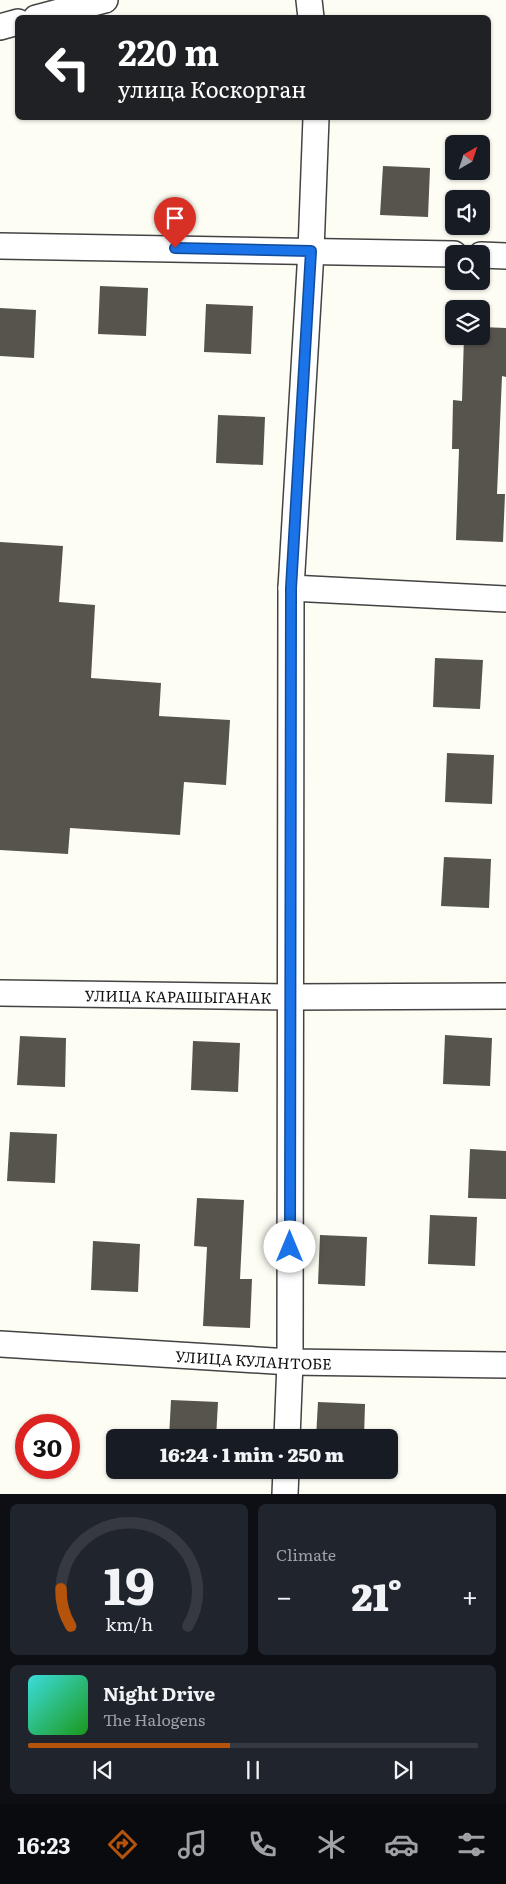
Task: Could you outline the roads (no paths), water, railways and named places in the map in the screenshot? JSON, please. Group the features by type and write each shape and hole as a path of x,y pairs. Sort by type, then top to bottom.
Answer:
{"street":[{"path":"48,15 105,0"},
{"path":"309,0 311,15"},
{"path":"0,26 15,23"},
{"path":"287,1429 290,1362 291,588 311,251 316,120"},
{"path":"0,246 445,254"},
{"path":"490,255 506,256"},
{"path":"291,588 506,599"},
{"name":"УЛИЦА КАРАШЫГАНАК","path":"0,994 290,997 506,996"},
{"name":"УЛИЦА КУЛАНТОБЕ","path":"0,1344 290,1362 506,1365"},
{"path":"285,1494 286,1479"}]}
